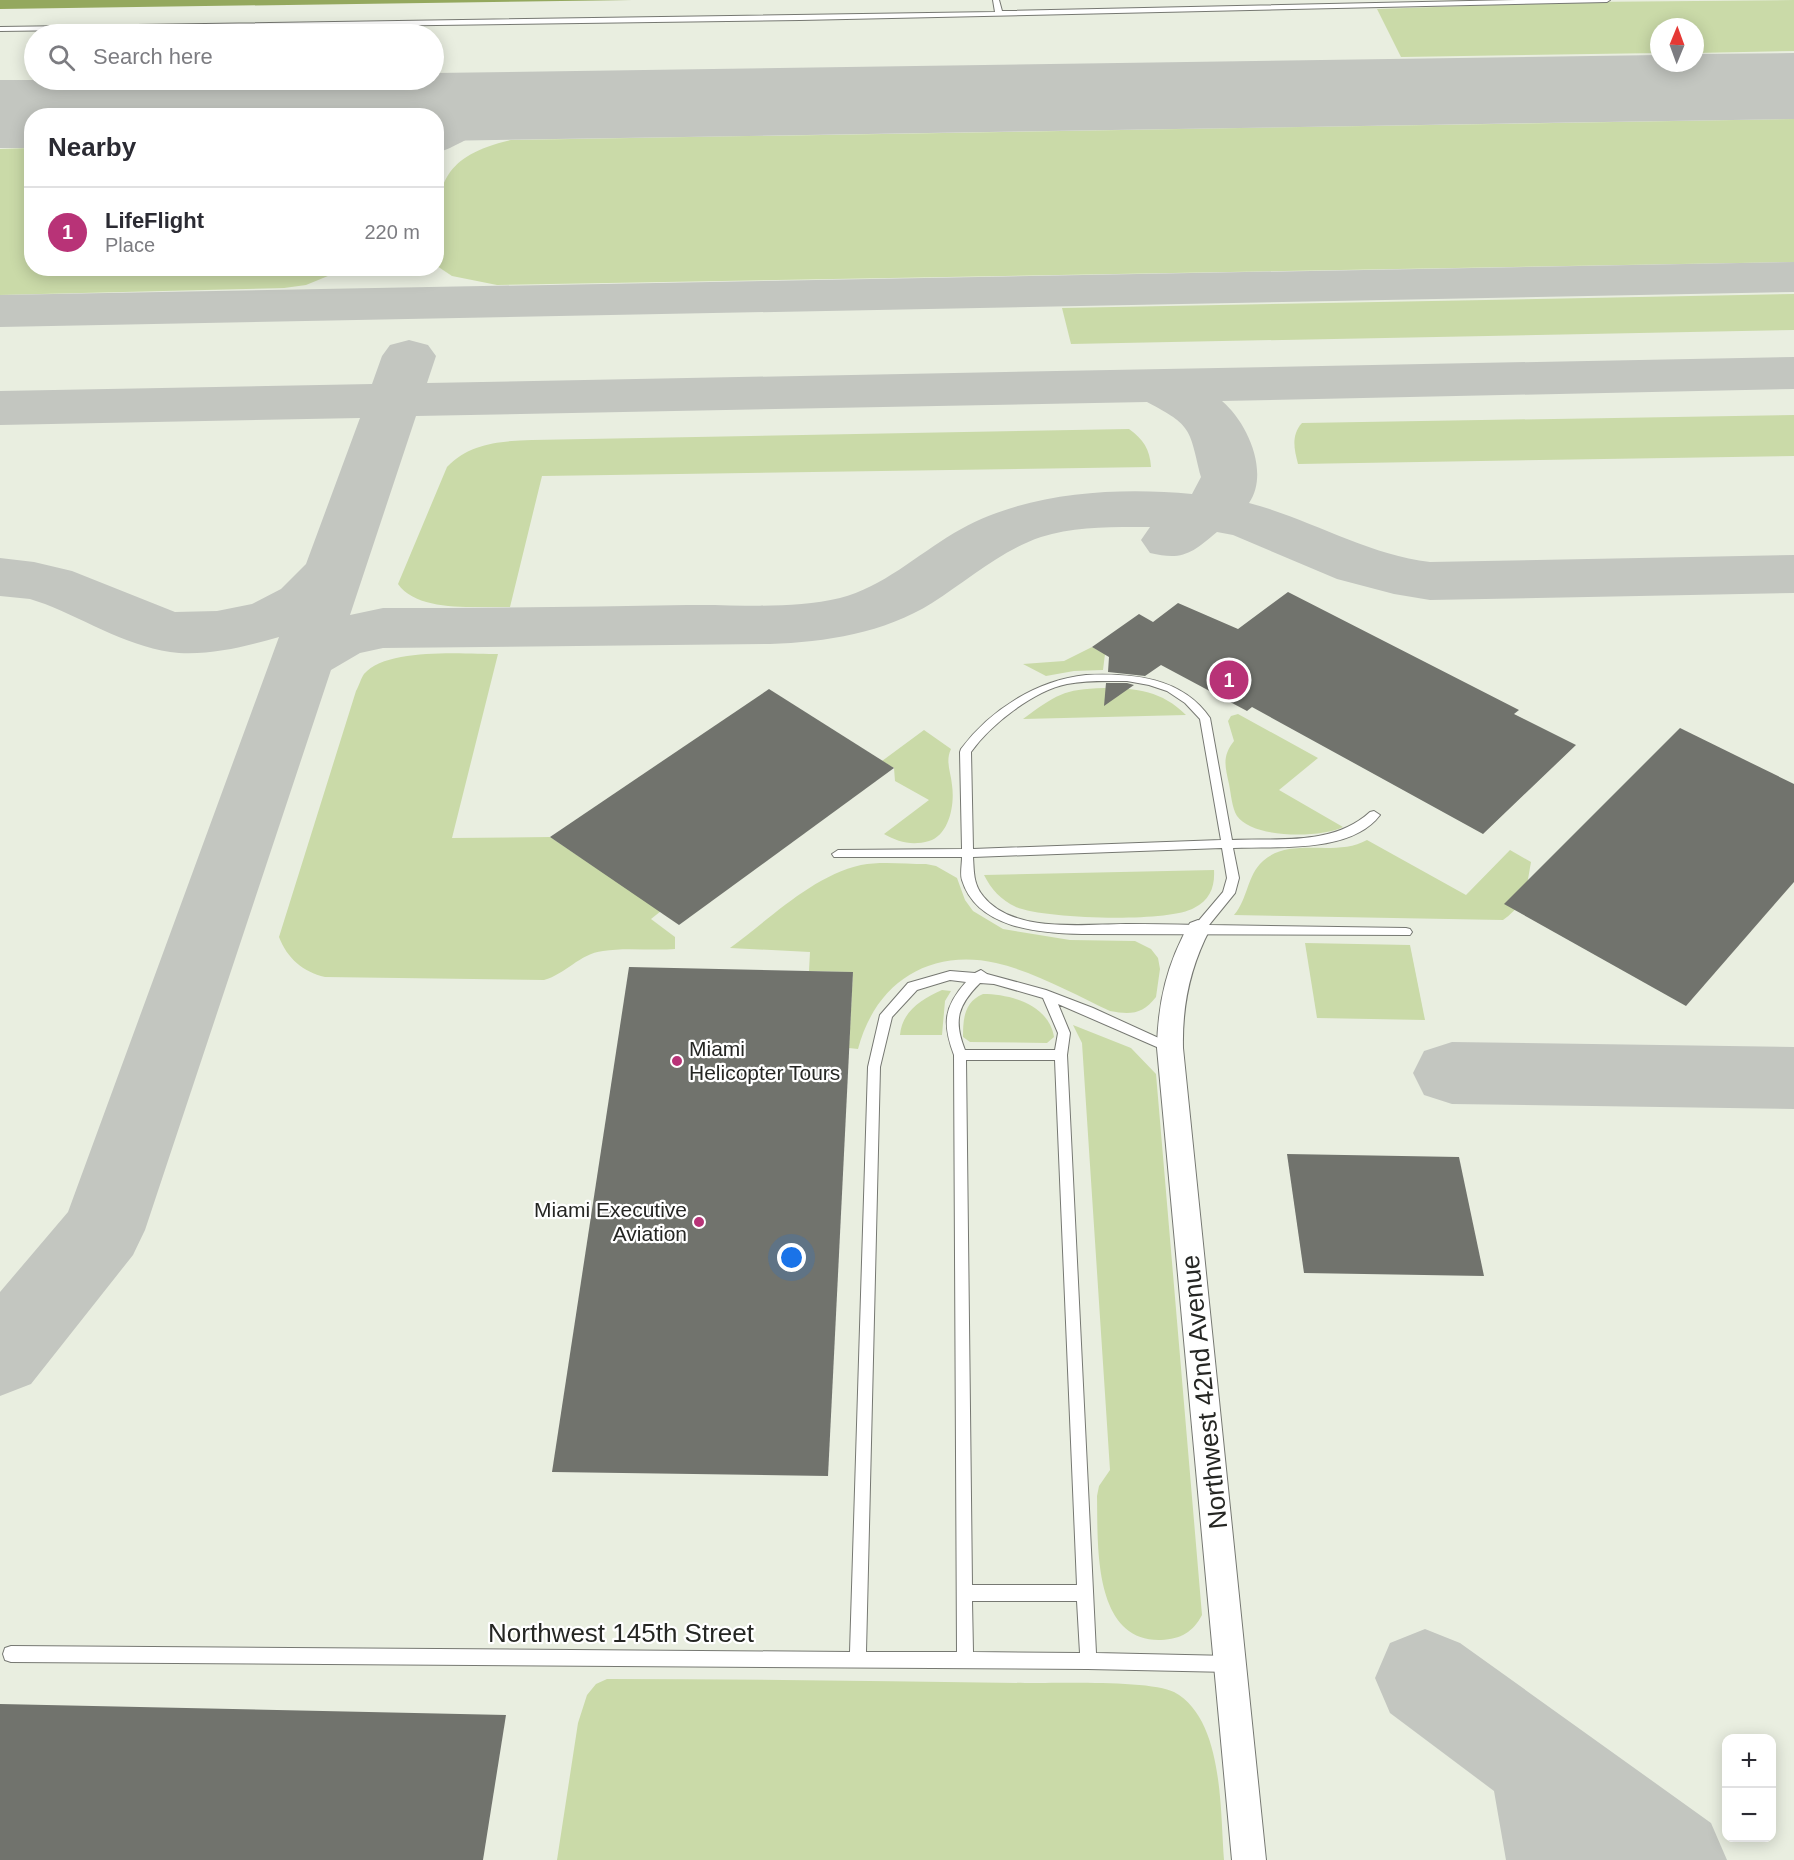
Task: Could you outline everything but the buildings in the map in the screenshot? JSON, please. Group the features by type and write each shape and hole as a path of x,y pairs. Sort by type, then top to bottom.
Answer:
{"street":[{"name":"Northwest 42nd Avenue","path":"1198,929 1185,952 1174,982 1169,1015 1170,1048 1232,1665 1249,1860"}],"lane":[{"path":"996,0 999,12"},
{"path":"364,24 800,18 1607,0"},
{"path":"0,29 24,29"},
{"name":"Northwest 42nd Avenue","path":"1127,678 1162,684 1180,692 1194,703 1205,718 1228,845 1233,878 1229,893 1198,929 1069,929 1026,925 1002,917 973,894 968,880 964,761 970,742 1042,689 1060,682 1127,678"},
{"path":"838,854 968,853 1228,845 1339,838 1359,830 1374,815"},
{"path":"1198,929 1406,932"},
{"path":"858,1660 876,1041 891,1005 906,989 952,975 981,975 1003,980 1048,996 1170,1048"},
{"path":"965,1660 960,1055 952,1036 953,1009 961,994 981,975"},
{"path":"1048,996 1064,1033 1061,1055 1088,1661"},
{"path":"960,1055 1061,1055"},
{"path":"963,1593 1085,1593"},
{"name":"Northwest 145th Street","path":"11,1654 1088,1661 1232,1665"}],"shaded area":[{"path":"0,0 1794,0 1794,1860 0,1860"},
{"path":"0,0 632,0 0,9"},
{"path":"1794,0 1794,51 1704,53 1704,18 1650,18 1650,53 1401,57 1377,9 1584,2"},
{"path":"1794,119 1794,262 497,285 452,276 444,271 444,183 453,169 466,157 511,140"},
{"path":"24,148 24,276 328,276 306,285 284,288 0,295 0,149"},
{"path":"1794,294 1794,330 1071,344 1062,308"},
{"path":"1794,415 1794,456 1298,464 1295,448 1296,432 1302,423"},
{"path":"1129,429 1145,445 1151,467 542,476 510,607 434,604 419,600 398,584 447,467 465,453 486,445 532,440"},
{"path":"1092,647 1105,654 1103,670 1074,671 1046,676 1023,664 1064,661"},
{"path":"447,653 498,654 452,838 550,837 661,911 651,919 675,937 675,949 621,949 594,953 544,980 325,977 303,968 291,958 279,937 356,691 364,674 375,665 390,659 408,656"},
{"path":"1104,688 1148,692 1168,701 1186,715 1023,719 1060,695 1079,690"},
{"path":"1238,714 1318,758 1279,790 1343,827 1319,833 1288,834 1257,829 1245,824 1237,816 1226,772 1226,761 1234,741 1228,721 1231,716"},
{"path":"924,730 951,749 948,763 953,793 951,810 946,826 936,838 917,843 905,842 884,834 929,800 895,781 894,768 882,761"},
{"path":"1367,840 1466,895 1510,850 1531,862 1524,895 1517,908 1503,920 1234,915 1239,909 1254,873 1263,861 1274,854 1300,848 1341,847"},
{"path":"877,863 936,866 957,878 965,900 973,911 1003,929 1070,940 1135,941 1151,949 1158,958 1160,969 1156,997 1146,1007 1136,1012 1110,1011 1054,984 1011,967 971,960 948,961 927,966 908,976 891,989 877,1006 866,1026 858,1049 849,1048 853,972 809,971 810,952 730,948 809,888 843,871"},
{"path":"1214,870 1214,882 1208,897 1194,908 1159,916 1106,918 1052,914 1016,907 997,894 984,875"},
{"path":"1305,943 1410,945 1425,1020 1317,1018"},
{"path":"942,990 951,991 945,1001 942,1035 900,1035 905,1019 914,1007 927,997"},
{"path":"983,994 1016,999 1037,1009 1051,1026 1054,1037 1047,1043 970,1042 963,1037 966,1012 968,1006"},
{"path":"1073,1025 1131,1048 1156,1074 1202,1615 1186,1634 1168,1639 1138,1636 1122,1625 1111,1607 1099,1562 1097,1496 1099,1486 1110,1470 1082,1043"},
{"path":"607,1679 1103,1683 1163,1688 1174,1692 1190,1705 1202,1723 1211,1744 1220,1792 1224,1860 557,1860 578,1723 587,1695 596,1684"}],"taxiway":[{"path":"444,133 471,120 536,106"},
{"path":"0,311 1794,277"},
{"path":"393,400 409,356"},
{"path":"393,400 1794,373"},
{"path":"1158,386 1191,403 1212,421 1217,429 1230,477 1222,499 1204,513"},
{"path":"0,408 393,400"},
{"path":"302,661 393,400"},
{"path":"302,661 327,643 359,632 383,628 770,624 831,619 872,609 891,600 975,546 1018,525 1044,518 1099,511 1162,510 1204,513"},
{"path":"1171,540 1204,513"},
{"path":"1204,513 1246,520 1275,529 1359,566 1430,581 1794,574"},
{"path":"0,577 34,580 51,585 165,631 197,633 237,628 290,611 307,600 331,573"},
{"path":"0,1357 103,1230 302,661"},
{"path":"299,664 302,661"},
{"path":"1452,1073 1794,1078"},
{"path":"1425,1678 1540,1762"},
{"path":"1540,1762 1674,1860"},
{"path":"1540,1762 1559,1860"}],"runway":[{"path":"384,108 1794,86"},
{"path":"0,114 24,114"}],"place":[{"name":"LifeFlight","path":"1229,680"},
{"name":"Miami Helicopter Tours","path":"677,1061"},
{"name":"Miami Executive Aviation","path":"699,1222"}]}
